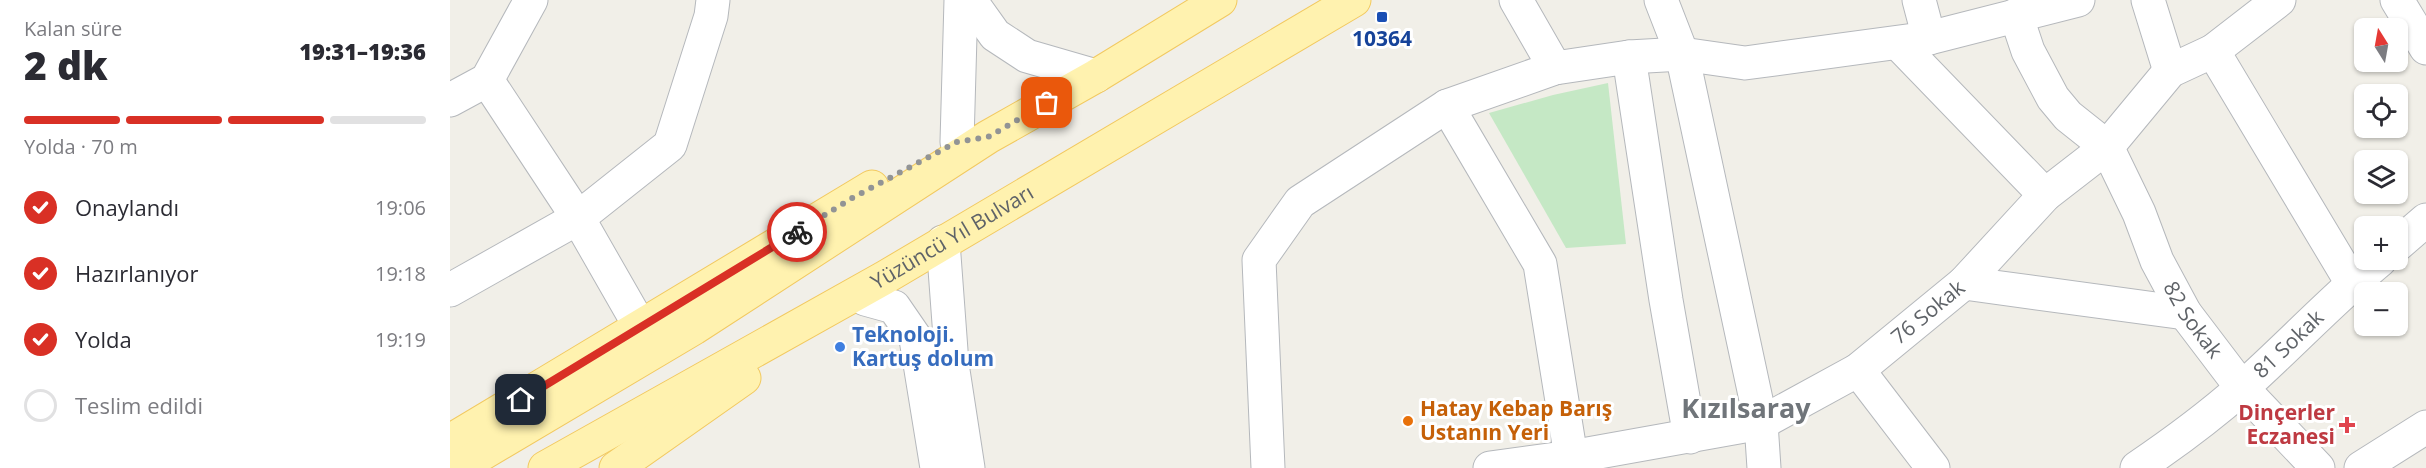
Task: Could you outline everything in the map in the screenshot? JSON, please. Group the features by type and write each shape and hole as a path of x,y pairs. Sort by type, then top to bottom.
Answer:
{"main road":[{"path":"450,441 641,328 854,197 1096,75 1220,0"},
{"name":"Yüzüncü Yıl Bulvarı","path":"546,468 874,288 943,242 1354,0"},
{"path":"458,468 694,328 972,139"},
{"path":"616,468 874,288"}],"street":[{"path":"450,100 487,80 531,0"},
{"path":"450,290 578,218 670,145 711,16 713,0"},
{"path":"961,0 972,139"},
{"path":"970,0 995,35 1027,56 1096,75"},
{"path":"1516,0 1555,68"},
{"path":"1661,0 1683,54 1761,423 1764,468"},
{"path":"1918,0 1913,40 2045,195"},
{"path":"1268,468 1259,260 1300,202 1447,106 1555,68 1629,57 1683,54 1744,63 1913,40 2078,0"},
{"path":"2148,0 2170,71"},
{"name":"76 Sokak","path":"1490,468 1571,457 1761,423 1858,370 1964,283 2045,195 2107,147 2170,71 2213,51 2279,0"},
{"path":"2397,0 2426,48"},
{"path":"2016,15 2032,60 2052,98 2068,116 2107,147"},
{"path":"2213,51 2352,283"},
{"path":"1629,57 1666,300 1690,437"},
{"path":"487,80 578,218 641,328"},
{"path":"1447,106 1540,264 1571,457"},
{"name":"82 Sokak","path":"2107,147 2139,213 2157,261 2185,313 2242,388 2318,468"},
{"path":"2408,236 2426,220"},
{"path":"943,242 952,364 968,468"},
{"name":"81 Sokak","path":"2137,468 2184,436 2242,388 2368,270"},
{"path":"1964,283 2185,313"},
{"path":"874,288 894,307 916,339 938,468"},
{"path":"1858,370 1933,468"},
{"path":"2361,468 2426,427"}],"green space":[{"path":"1608,83 1626,244 1566,248 1489,113 1553,95"}],"way so far":[{"path":"797,232 854,197 957,142 988,137 1047,103"}],"place":[{"name":"10364","path":"1382,17"},
{"name":"Teknoloji. Kartuş dolum","path":"840,347"},
{"name":"Hatay Kebap Barış Ustanın Yeri","path":"1408,421"},
{"name":"Dinçerler Eczanesi","path":"2347,425"}],"district":[{"name":"Kızılsaray","path":"1746,409"}],"route":[{"path":"521,400 797,232"}]}
